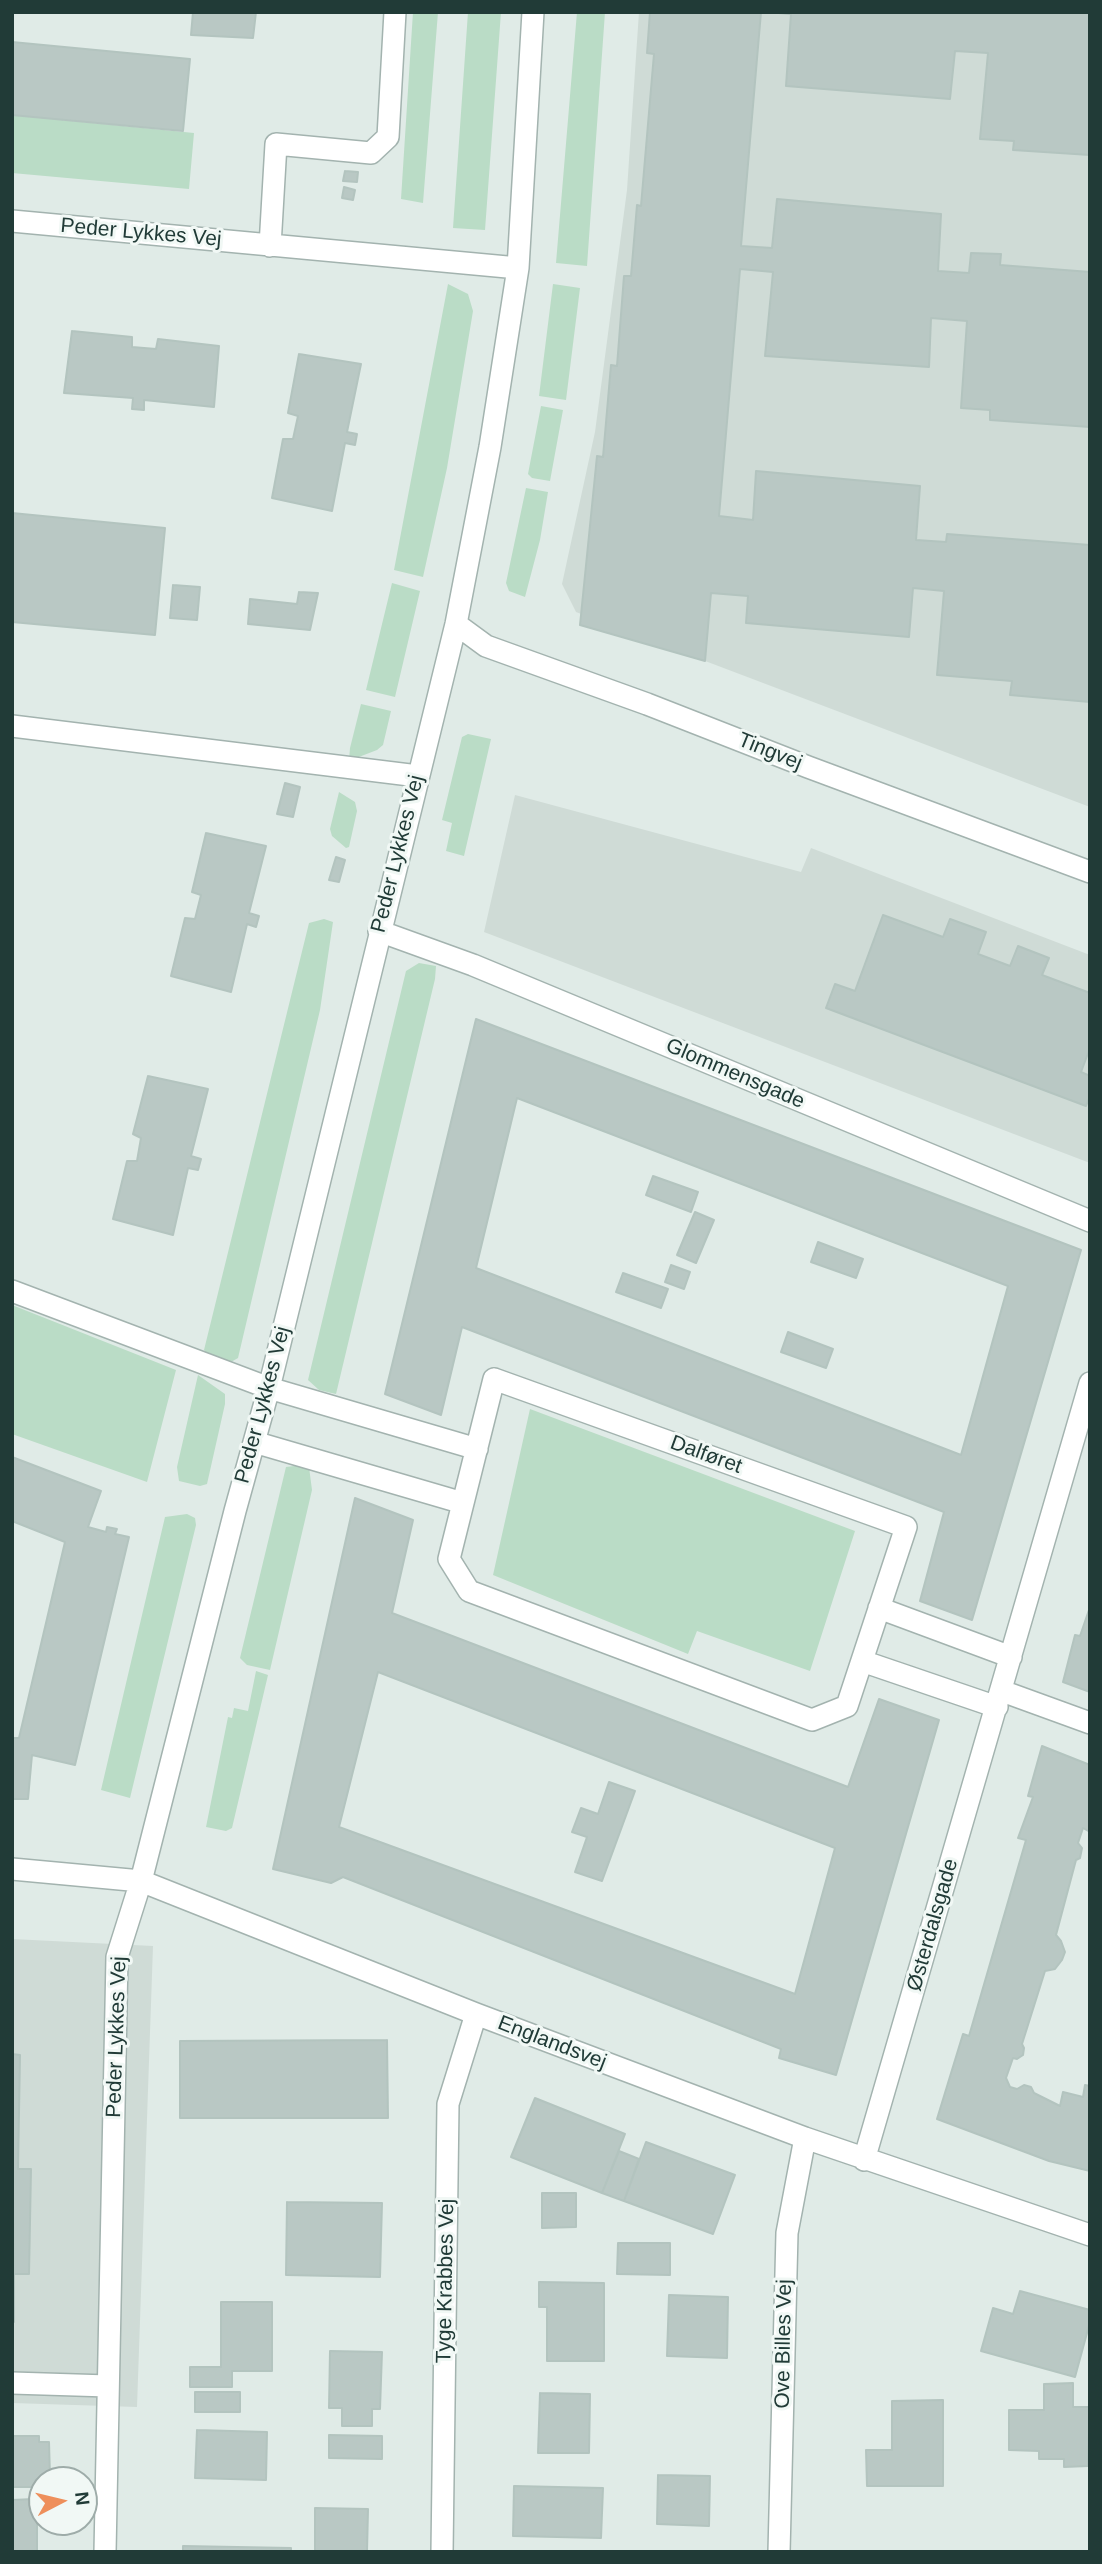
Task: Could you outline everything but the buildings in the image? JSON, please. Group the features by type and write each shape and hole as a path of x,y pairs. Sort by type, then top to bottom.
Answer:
{"street":[{"path":"270,246 276,144 371,153 388,136 395,12"},
{"name":"Peder Lykkes Vej","path":"104,2552 117,1957 141,1881 269,1388 456,624 489,447 518,268 533,12"},
{"name":"Peder Lykkes Vej","path":"12,221 518,268"},
{"name":"Tingvej","path":"456,624 486,646 623,694 821,772 1090,872"},
{"path":"12,726 418,776"},
{"name":"Glommensgade","path":"379,931 486,970 1090,1221"},
{"path":"12,1291 269,1388 477,1449"},
{"name":"Dalføret","path":"494,1379 906,1527 847,1706 812,1720 469,1591 449,1559 477,1449 494,1379"},
{"name":"Østerdalsgade","path":"864,2160 1090,1383"},
{"path":"254,1442 463,1503"},
{"path":"879,1608 1011,1657"},
{"path":"862,1661 1090,1723"},
{"name":"Englandsvej","path":"12,1869 141,1881 476,2014 805,2138 1090,2235"},
{"name":"Tyge Krabbes Vej","path":"442,2552 448,2104 476,2014"},
{"name":"Ove Billes Vej","path":"779,2552 787,2233 805,2138"},
{"path":"12,2383 108,2386"}],"shaded area":[{"path":"639,12 1090,12 1090,807 576,612 562,584 595,432 627,190"},
{"path":"515,795 801,872 811,848 1090,955 1090,1163 484,932"},
{"path":"12,1939 153,1946 137,2407 12,2403"}],"green space":[{"path":"413,12 438,12 423,203 401,199"},
{"path":"468,12 501,12 485,230 453,228"},
{"path":"577,12 605,12 587,266 556,263"},
{"path":"12,115 194,133 189,189 12,173"},
{"path":"448,284 468,294 473,311 447,468 423,577 394,570"},
{"path":"553,284 580,288 566,400 539,396"},
{"path":"541,406 563,410 550,481 532,478 528,474"},
{"path":"526,488 548,492 540,540 525,597 509,591 506,583"},
{"path":"392,583 420,591 395,697 366,690"},
{"path":"361,704 391,711 383,745 377,750 349,760 350,748"},
{"path":"468,734 491,739 464,856 446,851 452,823 442,820 462,737"},
{"path":"339,792 355,802 357,811 349,847 346,848 332,836 330,829"},
{"path":"324,919 333,922 320,1010 238,1358 231,1362 208,1356 204,1350 309,923"},
{"path":"419,963 436,966 435,979 336,1394 319,1390 308,1380 406,971"},
{"path":"12,1305 176,1370 147,1482 12,1434"},
{"path":"198,1375 225,1394 207,1484 200,1486 179,1481 177,1467"},
{"path":"530,1409 855,1531 810,1671 697,1631 688,1654 493,1575"},
{"path":"286,1467 309,1467 312,1490 270,1670 247,1665 240,1658"},
{"path":"187,1514 195,1518 196,1525 130,1798 101,1790 165,1517"},
{"path":"256,1671 268,1675 232,1828 226,1831 206,1827 228,1717 232,1718 234,1708 248,1711"}]}
